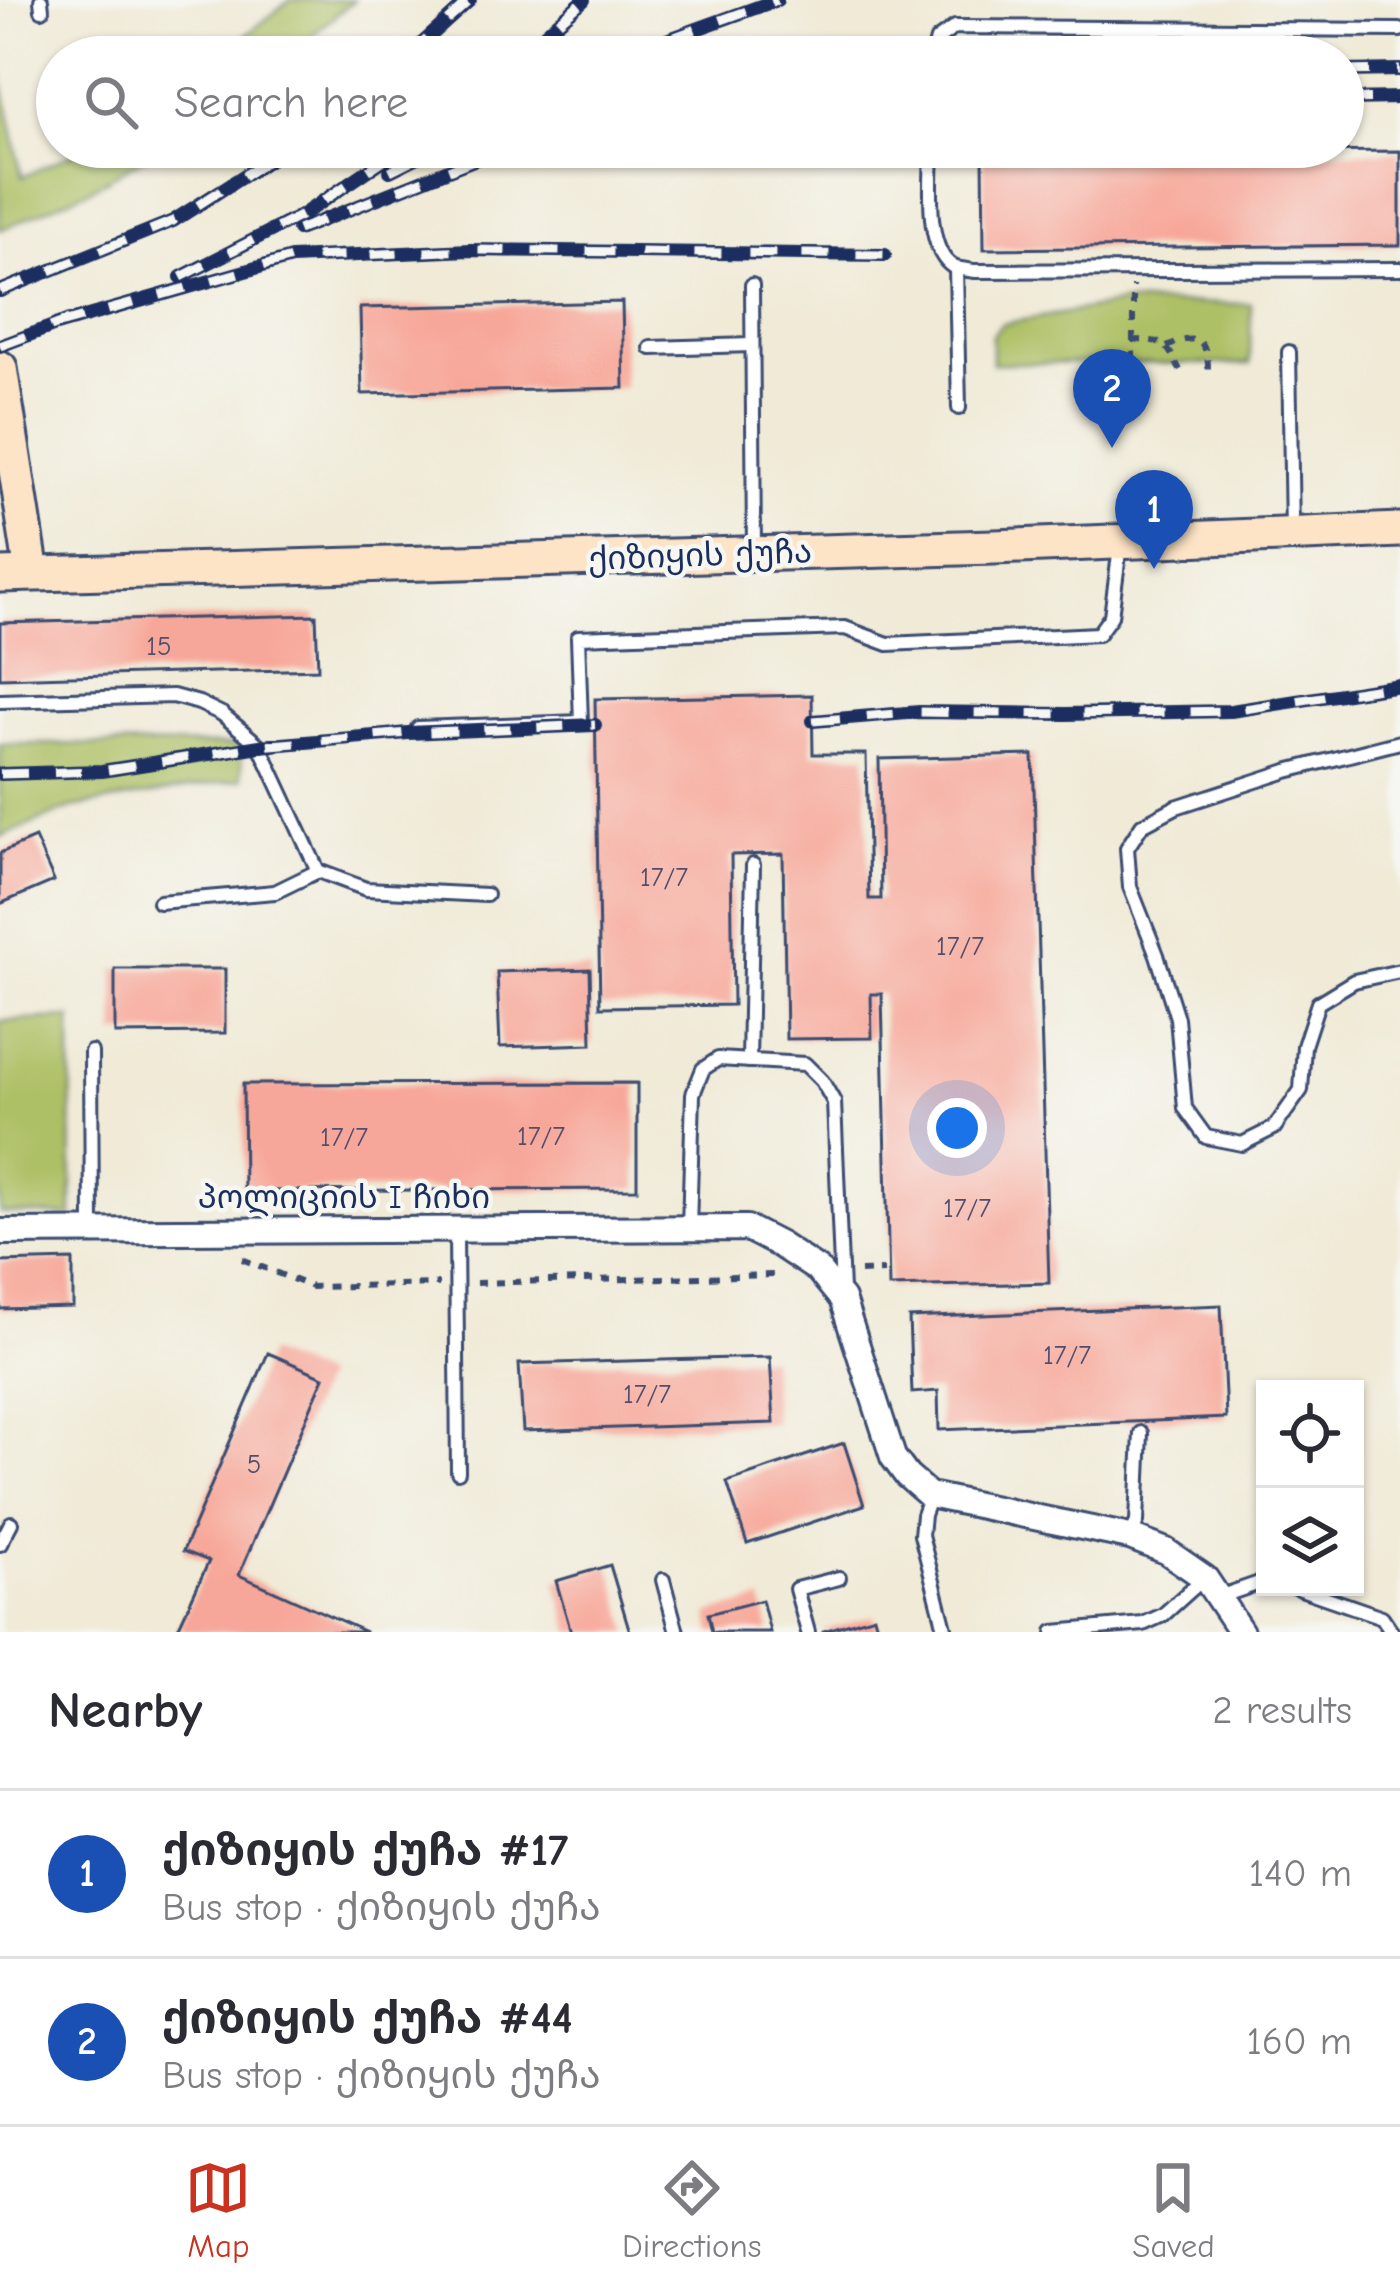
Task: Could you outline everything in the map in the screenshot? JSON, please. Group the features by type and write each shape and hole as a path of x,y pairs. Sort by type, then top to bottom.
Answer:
{"street":[{"path":"0,368 16,574"},
{"name":"ქიზიყის ქუჩა","path":"16,574 1400,530"},
{"name":"პოლიციის I ჩიხი","path":"0,1232 747,1228 834,1282"},
{"path":"834,1282 893,1456 907,1476 930,1495 1130,1538 1166,1551 1211,1588 1241,1632"}],"lane":[{"path":"943,36 955,27 1400,30"},
{"path":"932,168 933,237 956,268 1400,269"},
{"path":"956,268 959,408"},
{"path":"752,285 754,554"},
{"path":"651,348 752,345"},
{"path":"1289,352 1292,534"},
{"path":"418,728 581,722 578,637 844,628 888,644 1099,634 1111,616 1121,542"},
{"path":"0,701 173,696 199,703 222,714 260,746 318,871 366,889 487,895"},
{"path":"1400,742 1287,771 1176,807 1142,825 1127,848 1130,887 1177,1018 1185,1108 1206,1137 1242,1144 1274,1128 1301,1090 1304,1046 1318,1003 1354,981 1400,971"},
{"path":"749,1061 753,866"},
{"path":"160,902 274,892 318,871"},
{"path":"91,1052 92,1232"},
{"path":"689,1228 693,1094 703,1069 718,1059 805,1064 834,1102 834,1282"},
{"path":"456,1229 458,1472"},
{"path":"1130,1538 1137,1522 1141,1433"},
{"path":"930,1495 921,1534 946,1632"},
{"path":"0,1544 11,1523"},
{"path":"808,1632 796,1589 839,1578"},
{"path":"663,1580 677,1632"},
{"path":"1054,1632 1143,1624 1211,1588 1256,1582"},
{"path":"1321,1596 1382,1617 1392,1632"}],"path":[{"path":"1133,270 1133,360"},
{"path":"1167,347 1195,339 1208,352 1208,369"},
{"path":"1133,340 1159,340 1180,370"},
{"path":"222,1259 245,1259 312,1287 448,1283"},
{"path":"471,1283 834,1282 884,1271"}],"green space":[{"path":"290,0 354,0 311,36 245,36"},
{"path":"0,68 22,177 41,168 126,168 0,230"},
{"path":"1123,303 1251,304 1250,364 992,363 992,335 1002,324"},
{"path":"0,744 241,745 242,779 71,808 0,837"},
{"path":"71,1018 72,1216 0,1213 0,1021"}],"building":[{"path":"1364,151 1400,151 1400,245 984,249 983,168 1364,168"},
{"path":"622,302 624,388 362,394 360,308"},
{"path":"316,615 318,669 0,678 0,623"},
{"path":"812,695 813,754 866,754 869,899 881,899 879,759 1033,755 1049,1283 889,1287 882,994 871,994 872,1038 786,1039 783,854 731,855 733,1005 600,1007 595,699"},
{"path":"35,838 54,881 0,904 0,853"},
{"path":"115,969 225,969 225,1033 115,1034"},
{"path":"590,969 592,1044 500,1047 497,972"},
{"path":"637,1083 637,1189 244,1191 243,1084"},
{"path":"73,1260 73,1307 0,1309 0,1262"},
{"path":"1221,1305 1226,1418 939,1430 938,1391 912,1393 909,1318"},
{"path":"268,1353 324,1377 239,1575 366,1632 188,1632 178,1628 209,1561 183,1551"},
{"path":"770,1357 774,1423 523,1431 519,1364"},
{"path":"844,1443 864,1505 747,1544 727,1482"},
{"path":"610,1565 630,1632 571,1632 556,1581"},
{"path":"762,1600 770,1632 712,1632 708,1614"},
{"path":"874,1616 879,1632 823,1632 823,1631"}],"railway":[{"path":"430,36 470,0"},
{"path":"542,36 584,0"},
{"path":"677,36 777,0"},
{"path":"1364,71 1400,70"},
{"path":"1364,99 1400,98"},
{"path":"0,291 173,221 256,168"},
{"path":"181,277 302,215 372,168"},
{"path":"390,171 396,168"},
{"path":"298,230 453,168"},
{"path":"56,325 291,258 470,250 885,255"},
{"path":"0,346 69,320"},
{"path":"813,721 919,712 1231,711 1400,685"},
{"path":"0,774 102,771 260,746 408,733 595,725"}],"place":[{"name":"ქიზიყის ქუჩა #44","path":"1112,448"},
{"name":"ქიზიყის ქუჩა #17","path":"1154,569"}]}
